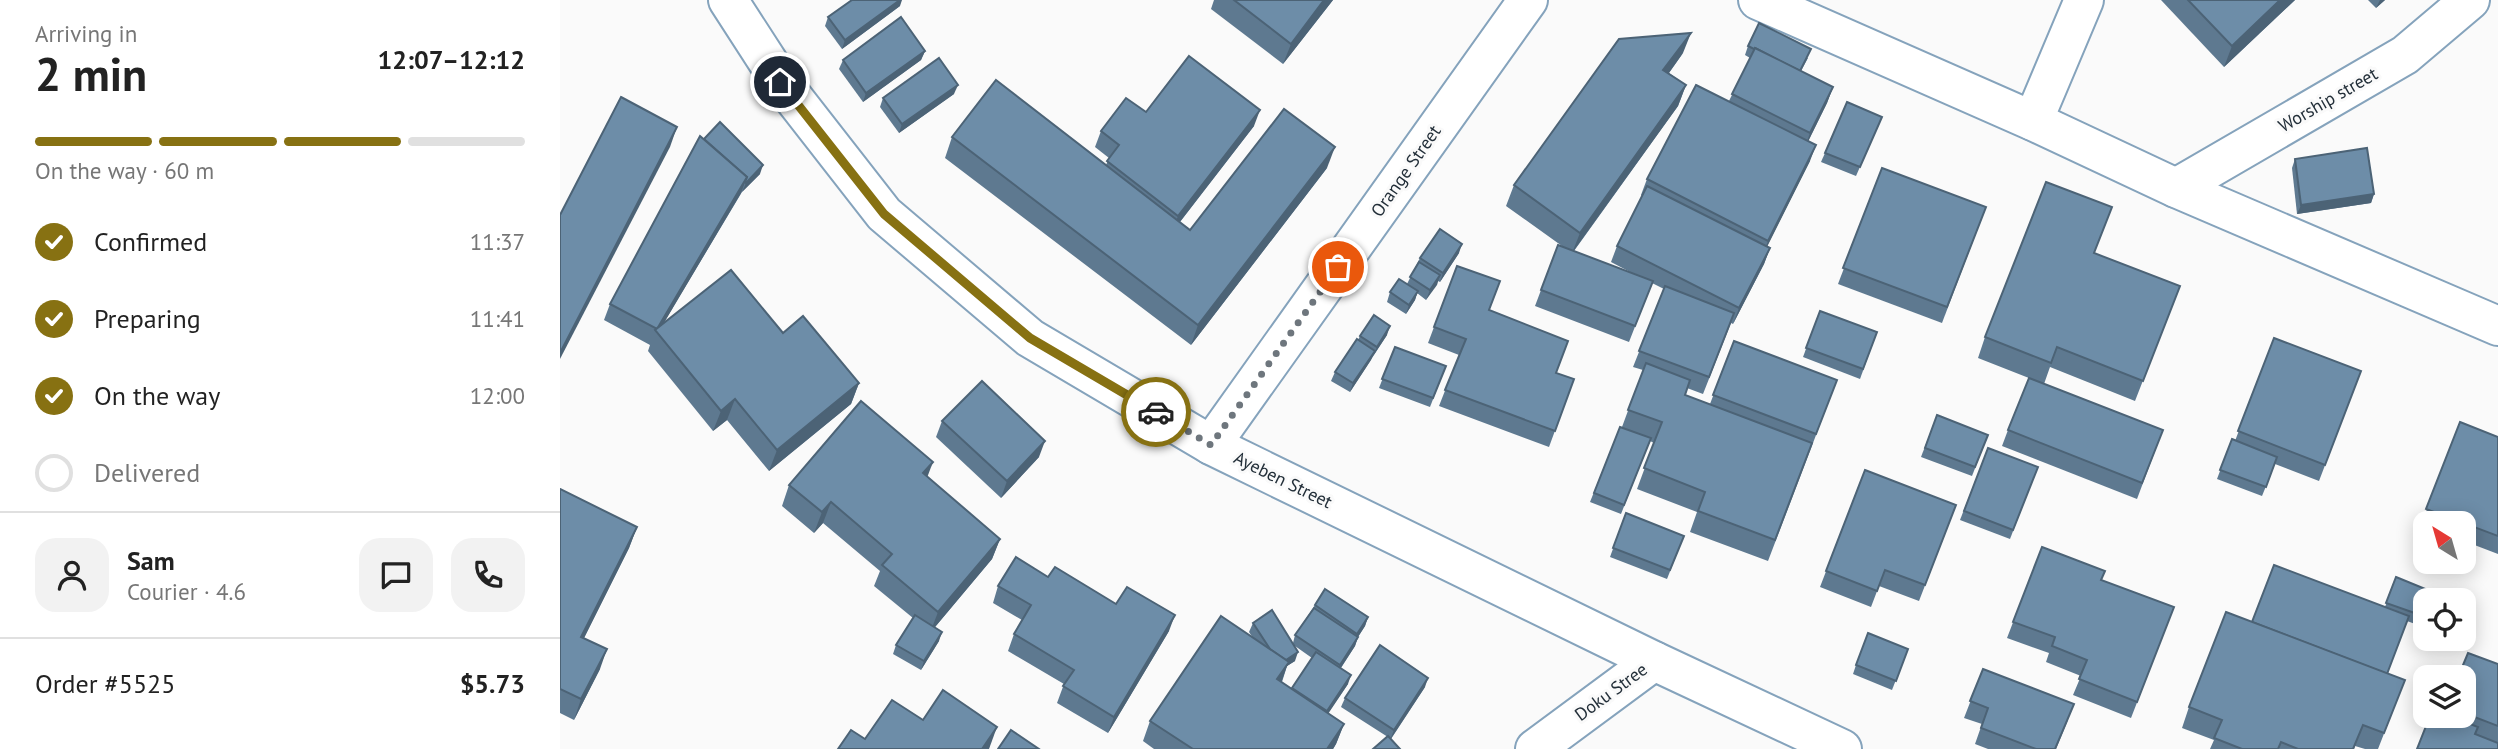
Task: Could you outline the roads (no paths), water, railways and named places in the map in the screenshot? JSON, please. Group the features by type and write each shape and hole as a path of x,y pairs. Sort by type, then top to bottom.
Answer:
{"street":[{"name":"Ayeben Street","path":"728,0 780,82 884,214 1030,338 1211,445 1654,661 1842,749"},
{"name":"Orange Street","path":"1211,445 1528,0"},
{"path":"1758,0 2033,121 2176,188 2498,326"},
{"path":"2033,121 2084,0"},
{"name":"Worship street","path":"2176,188 2405,55 2470,0"},
{"name":"Doku Stree","path":"1535,749 1654,661"}]}
